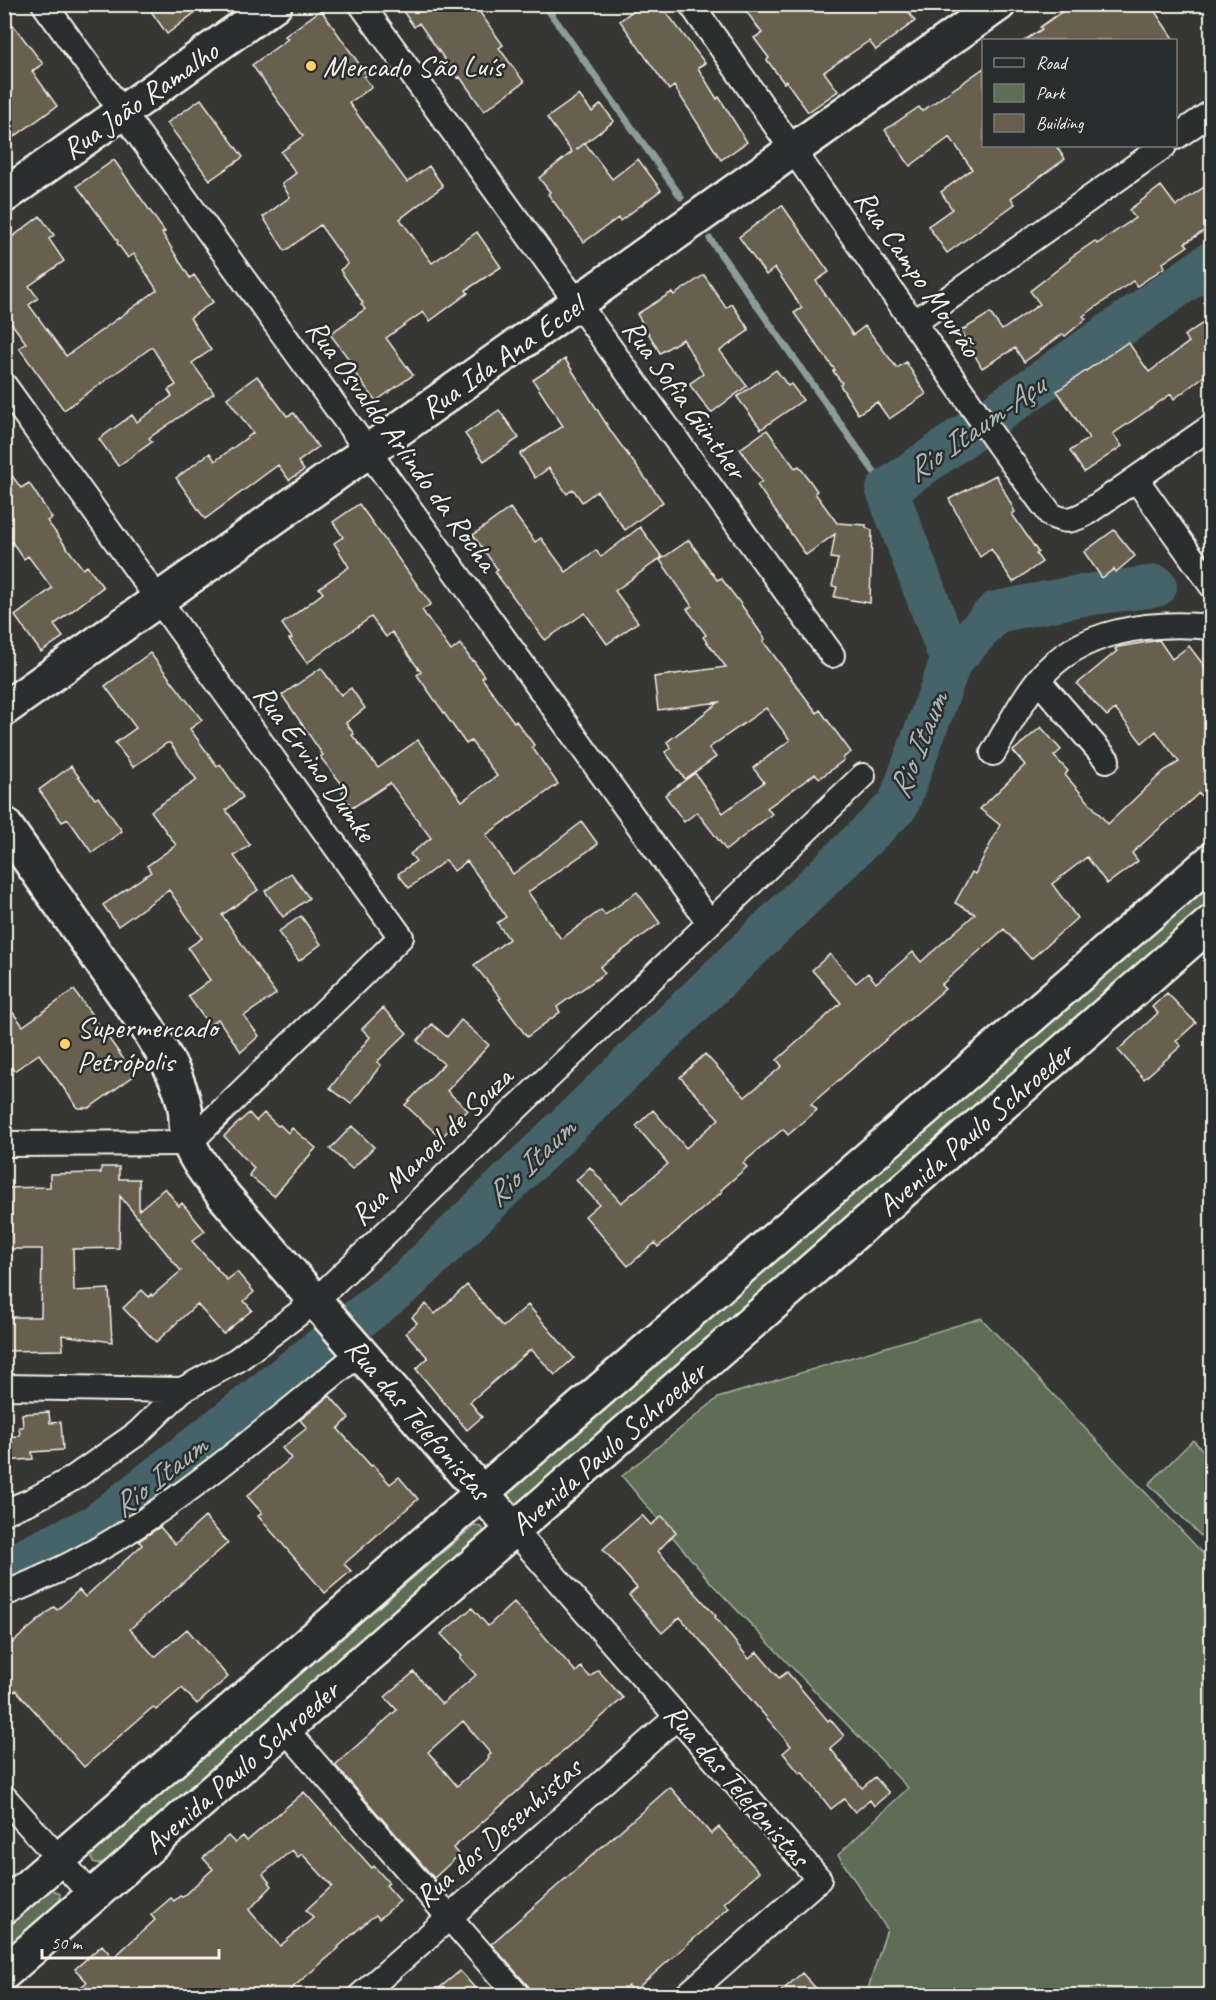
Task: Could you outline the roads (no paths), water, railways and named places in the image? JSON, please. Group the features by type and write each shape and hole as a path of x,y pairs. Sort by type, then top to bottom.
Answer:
{"main road":[{"name":"Rua João Ramalho","path":"4,196 275,4"},
{"name":"Rua Ida Ana Eccel","path":"4,710 999,4"},
{"path":"4,824 168,1060 180,1087 189,1143"},
{"name":"Avenida Paulo Schroeder","path":"4,1907 1212,860"},
{"name":"Avenida Paulo Schroeder","path":"4,1973 1212,922"},
{"name":"Rua das Telefonistas","path":"189,1143 224,1196 514,1530"}],"street":[{"name":"Rua Osvaldo Arlindo da Rocha","path":"44,4 709,922"},
{"name":"Rua Sofia Günther","path":"361,4 832,655"},
{"name":"Rua Campo Mourão","path":"691,4 999,445 1051,515 1063,521 1075,519 1136,479"},
{"path":"1177,136 1212,112"},
{"path":"915,322 1163,147"},
{"name":"Rua Ervino Dumke","path":"4,385 401,937 189,1143"},
{"path":"1212,426 1136,479 1212,586"},
{"path":"993,753 1038,680 1054,663 1075,648 1095,639 1157,625 1212,627"},
{"path":"1038,680 1107,760"},
{"name":"Rua Manoel de Souza","path":"4,1512 31,1501 72,1479 138,1433 182,1390 237,1360 340,1330 709,922 863,776"},
{"path":"4,1144 189,1143"},
{"path":"4,1594 43,1578 90,1554 135,1527 207,1475 340,1330"},
{"path":"4,1387 182,1390"},
{"name":"Rua das Telefonistas","path":"514,1530 819,1879 686,1995"},
{"name":"Rua dos Desenhistas","path":"360,1995 677,1717"},
{"path":"285,1729 518,1995"},
{"path":"4,1797 93,1897"}],"waterway":[{"path":"544,4 681,197"},
{"path":"710,239 887,490"},
{"name":"Rio Itaum-Açu","path":"951,661 887,490 1212,262"},
{"name":"Rio Itaum","path":"4,1569 96,1525 407,1281 898,805 951,661 996,612 1078,596 1156,586"}],"place":[{"name":"Mercado São Luís","path":"311,66"},
{"name":"Supermercado Petrópolis","path":"65,1044"}]}
